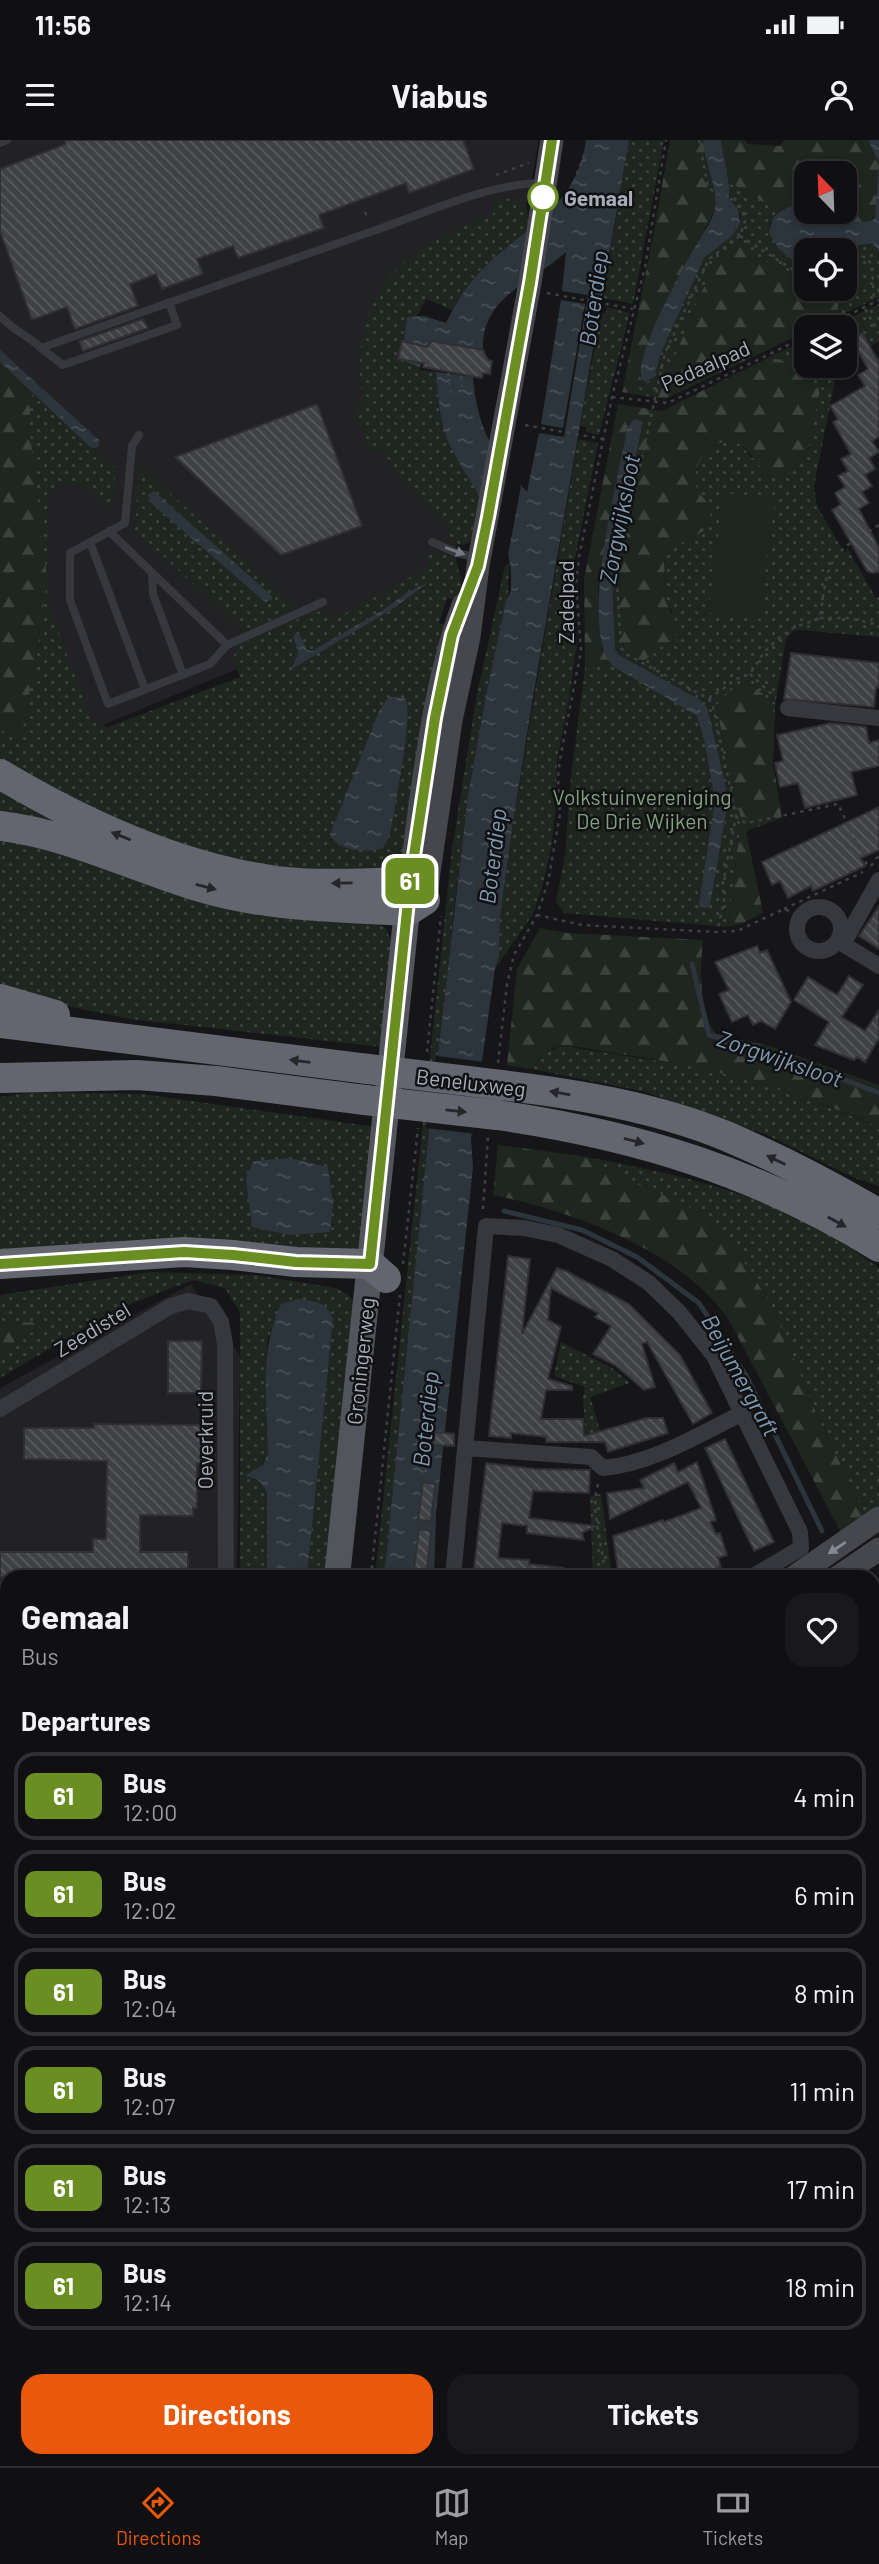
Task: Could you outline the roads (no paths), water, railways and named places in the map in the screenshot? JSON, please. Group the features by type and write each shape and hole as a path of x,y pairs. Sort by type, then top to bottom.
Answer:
{"highway":[{"path":"0,774 35,795 102,828 172,855 276,881 414,898"},
{"path":"0,826 33,830 202,887 278,902 414,898"},
{"path":"0,999 149,1042"},
{"name":"Beneluxweg","path":"0,1023 368,1069 500,1073 554,1092 638,1108 724,1135 838,1190 879,1214"},
{"path":"0,1043 87,1053 216,1081"},
{"path":"0,1078 137,1075 216,1081"},
{"path":"0,1086 38,1076"},
{"name":"Beneluxweg","path":"216,1081 365,1100 493,1128 594,1132 697,1161 791,1198 879,1247"},
{"path":"838,1190 879,1198"},
{"path":"0,1264 184,1252 306,1263 375,1276"},
{"path":"0,1284 97,1268 185,1264 262,1268 339,1283 375,1276"}],"main road":[{"name":"Groningerweg","path":"338,1570 375,1276 414,898 423,851 435,718 452,635 479,563 501,444 539,288 540,217 552,140"},
{"name":"Groningerweg","path":"355,1570 375,1276"},
{"path":"804,1570 879,1518"},
{"path":"848,1570 879,1549"}],"street":[{"path":"788,708 879,718"},
{"path":"841,943 837,917 829,909 818,907 801,916 797,928 799,939 804,946 811,950 820,950 841,943 874,875"},
{"path":"841,943 879,966"},
{"path":"454,1570 486,1226 524,1228 558,1235 612,1259 649,1283 679,1312 714,1356 800,1532 801,1548 764,1570"},
{"name":"Zeedistel","path":"0,1409 171,1306 188,1301 211,1306"},
{"name":"Oeverkruid","path":"211,1306 221,1322 225,1344 226,1570"},
{"path":"466,1448 592,1457 603,1468 624,1466 668,1449 743,1413"}],"lane":[{"path":"0,143 8,140"},
{"path":"41,348 500,189 524,183 544,183"},
{"path":"0,316 14,331 30,338 63,365 177,325 169,302"},
{"path":"139,435 132,446 125,523 70,553 70,600 108,704 210,664 227,645 324,603"},
{"path":"109,531 227,645"},
{"path":"90,542 145,689"},
{"path":"432,542 479,563"},
{"path":"152,573 153,594 183,675"}],"water":[{"name":"Boterdiep","path":"586,140 629,140 532,703 500,917 499,956 471,1139 473,1167 436,1514 434,1570 385,1570 429,1132 468,795 486,695 506,601 511,589 510,561 504,542 446,436 440,412 436,372 473,377 478,411 489,440 505,466 527,492 539,433 564,437 588,295 562,291 566,252 500,303 485,331 483,349 431,341 420,367 406,362 404,340 407,317 424,316 446,323 463,293 480,272 534,226 561,198 581,163"},
{"path":"703,140 721,140 729,198 738,210 740,224 732,236 704,258 661,353 654,377 646,382 642,380 641,369 652,333 671,290 714,212 715,191"},
{"path":"868,140 879,140 879,163"},
{"path":"879,163 879,252 873,243 857,245 857,238 794,238 794,261 779,249 769,232 773,218 792,206 794,224 858,224 875,218"},
{"path":"561,300 585,304 563,428 541,424"},
{"path":"0,350 99,440 98,447 90,447 0,362"},
{"name":"Zorgwijksloot","path":"634,419 643,422 612,572 615,649 619,655 700,700 707,707 726,788 727,808 710,906 707,908 700,907 699,903 715,802 697,716 613,666 603,647 599,620 604,552 627,428"},
{"path":"154,491 273,599 265,602 150,502 148,495"},
{"path":"429,582 394,608 292,669 298,654 293,637 296,633 300,635 307,650 312,651"},
{"path":"389,697 405,698 407,707 405,741 390,835 383,848 346,848 330,834 380,709"},
{"path":"289,1158 328,1167 333,1204 330,1232 290,1235 252,1227 246,1179 253,1161"},
{"path":"298,1299 315,1302 328,1309 333,1320 308,1570 267,1570 267,1493 260,1482 247,1477 247,1474 263,1465 268,1453 267,1358 274,1322 281,1304"}],"waterway":[{"name":"Zorgwijksloot","path":"692,964 709,1035 757,1047 879,1093"},
{"name":"Beijumergraft","path":"504,1211 582,1230 637,1257 699,1303 747,1377 822,1531"}],"place":[{"name":"Gemaal","path":"543,197"}],"park label":[{"name":"Volkstuinvereniging De Drie Wijken","path":"642,808"}]}
